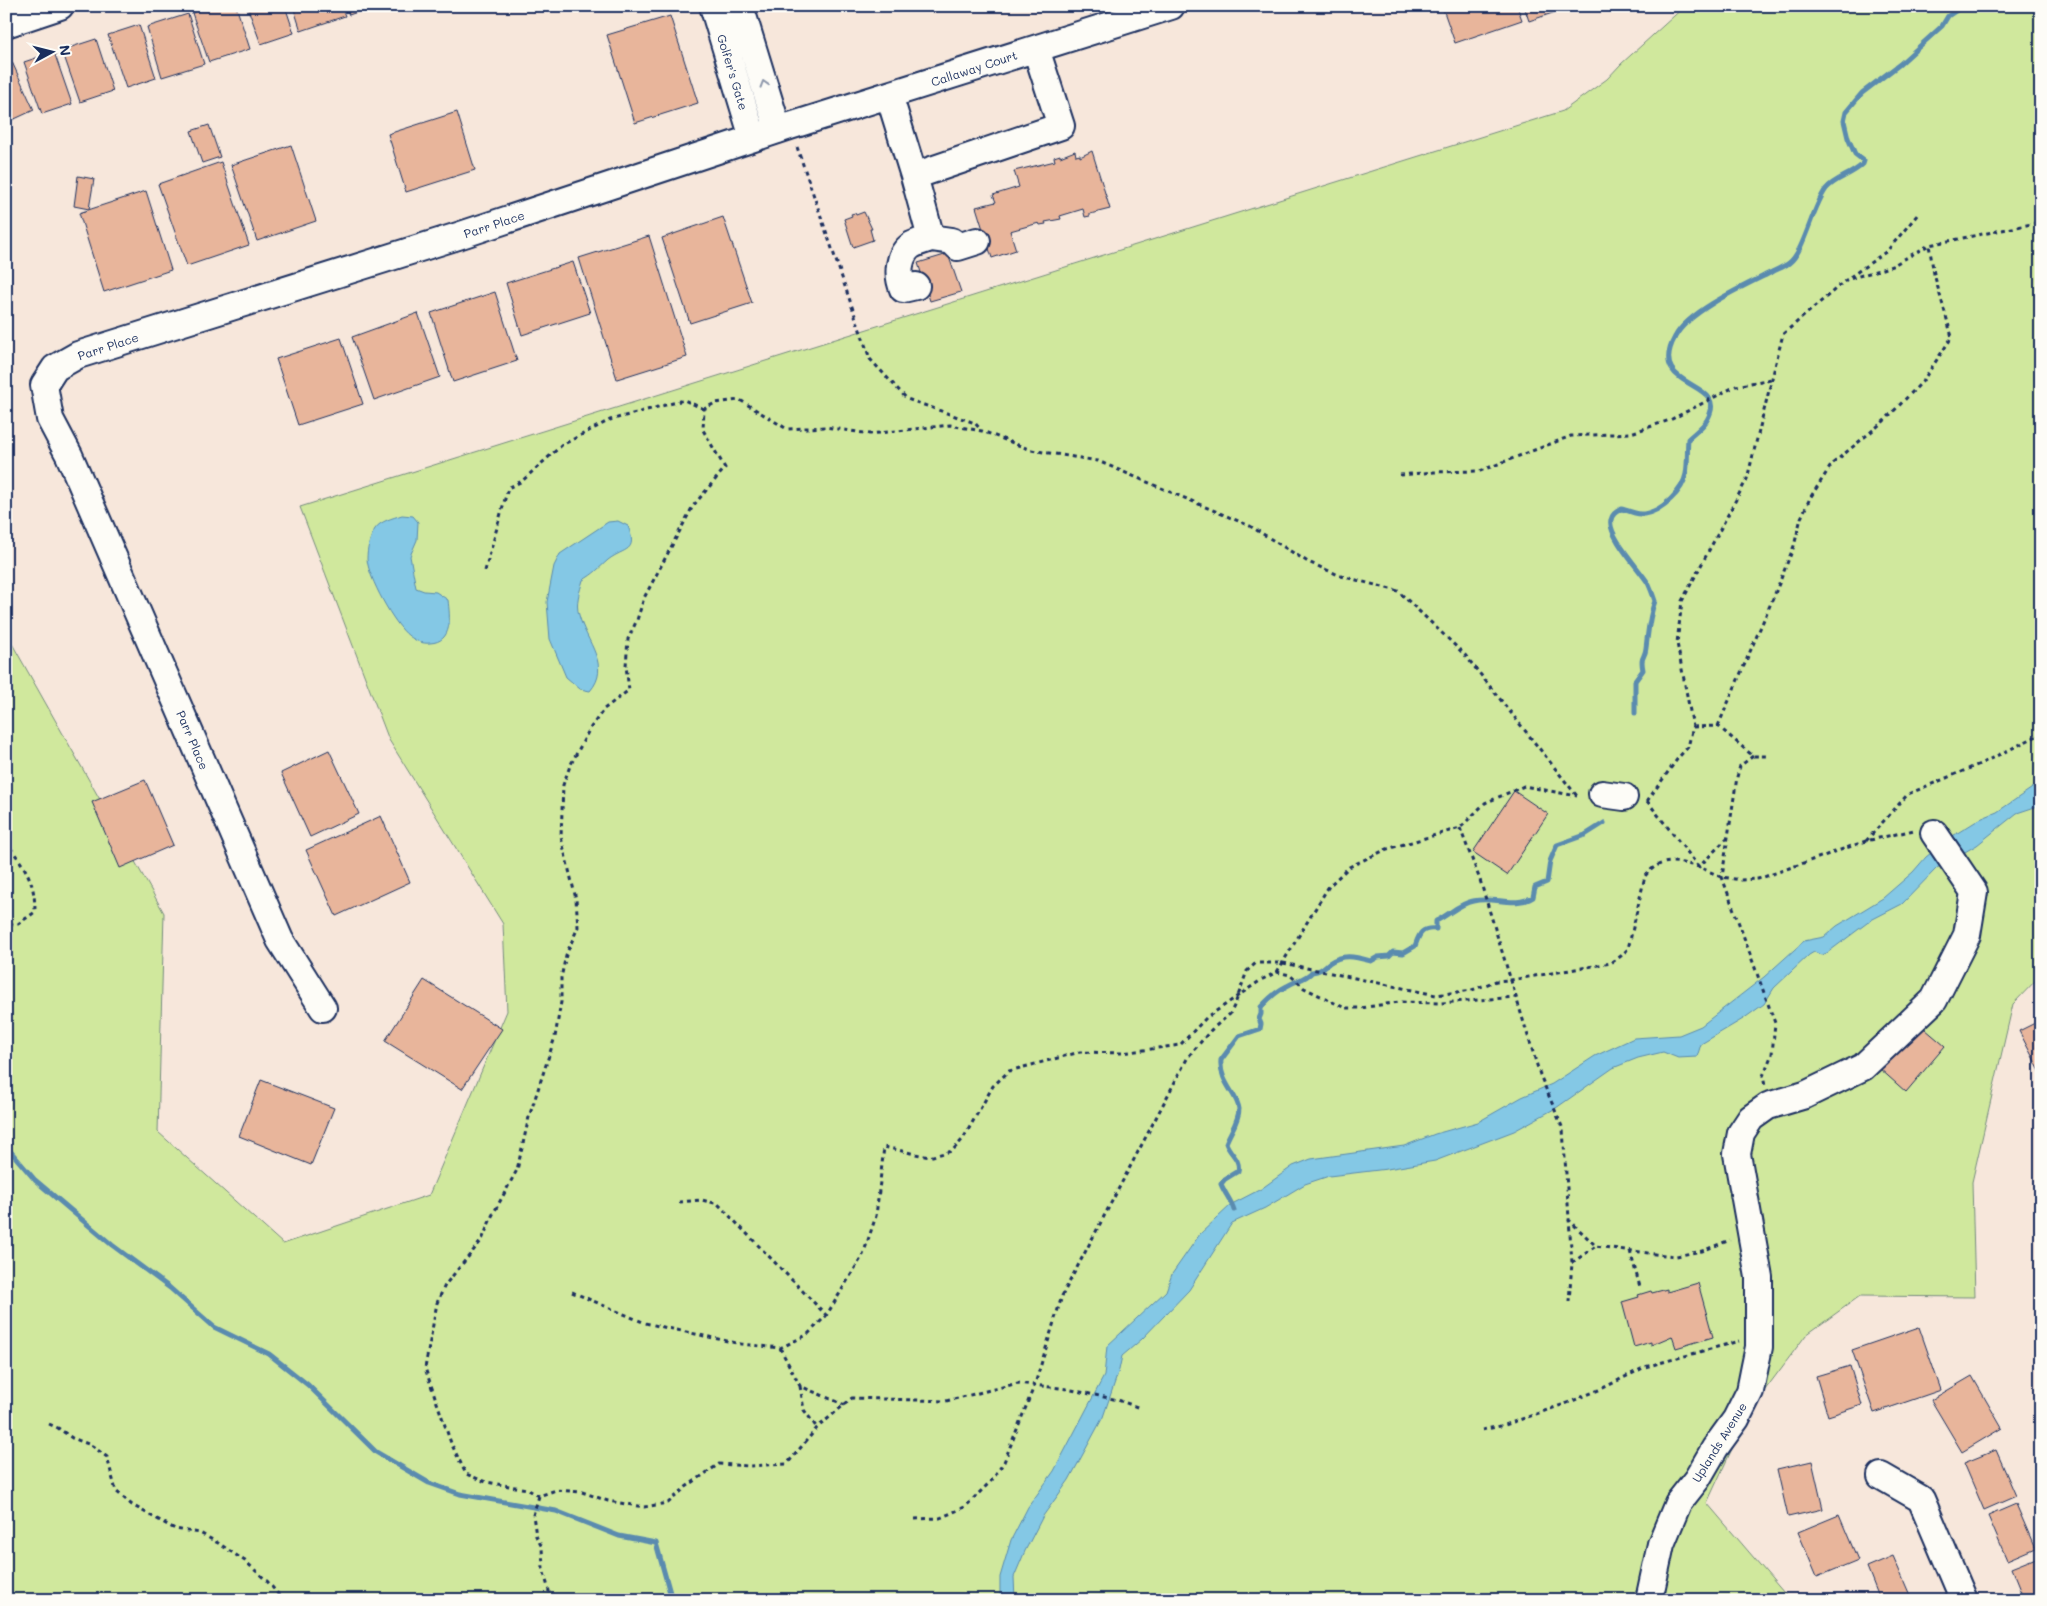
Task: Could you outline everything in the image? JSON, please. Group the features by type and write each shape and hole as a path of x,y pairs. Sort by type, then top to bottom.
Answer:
{"street":[{"path":"6,24 60,6"},
{"name":"Golfer's Gate","path":"713,6 753,138"},
{"path":"740,6 784,128"},
{"name":"Callaway Court","path":"784,128 1171,6"},
{"path":"914,176 1061,126 1036,49"},
{"path":"888,95 914,176 931,238"},
{"name":"Parr Place","path":"323,1008 280,940 69,455 50,419 44,385 55,368 78,355 467,232 784,128"},
{"path":"916,286 902,289 899,273 900,262 911,246 931,238 952,241 958,247 977,241"},
{"path":"1768,1106 1805,1095 1863,1068 1934,1000 1967,935 1974,892 1934,833"},
{"name":"Uplands Avenue","path":"1649,1600 1662,1544 1678,1503 1698,1479 1715,1448 1736,1419 1750,1391 1759,1336 1759,1277 1737,1154 1741,1133 1751,1118 1768,1106"},
{"path":"1881,1476 1921,1499 1964,1600"}],"path":[{"path":"784,128 870,359 906,399 975,423 982,431"},
{"path":"572,1292 645,1323 741,1344 780,1348 807,1335 826,1316 863,1255 876,1216 884,1146 930,1157 952,1151 963,1139 993,1086 1009,1071 1080,1052 1122,1053 1180,1044 1206,1018 1261,980 1277,972 1329,886 1348,867 1387,849 1460,828 1484,803 1524,786 1613,797 1688,747 1693,727 1677,643 1682,600 1747,479 1783,334 1846,280 1887,251 1918,214"},
{"path":"1846,280 1892,266 1929,245 2041,222"},
{"path":"1718,726 1774,596 1810,498 1832,464 1884,422 1922,382 1952,337 1934,274 1929,245"},
{"path":"1400,475 1480,471 1571,436 1631,433 1670,420 1736,386 1772,378"},
{"path":"486,572 508,488 522,481 562,445 610,420 684,400 704,409"},
{"path":"704,409 715,403 740,400 787,429 826,427 870,434 950,424 982,431 1031,450 1098,461 1250,526 1308,562 1341,576 1398,590 1613,797 1699,867"},
{"path":"538,1496 527,1489 486,1482 466,1474 451,1443 425,1368 437,1303 445,1285 482,1240 492,1216 517,1170 529,1117 554,1037 561,1002 561,978 566,955 578,927 576,899 561,837 564,786 570,766 589,730 604,710 629,690 626,666 628,639 644,598 693,506 725,468 703,430 704,409"},
{"path":"1693,727 1718,726 1753,756"},
{"path":"1866,841 1908,794 1980,764 2041,734"},
{"path":"1767,756 1753,756 1740,766 1722,877 1776,1023 1772,1054 1763,1076 1768,1106"},
{"path":"1460,828 1480,880 1540,1075 1563,1129 1572,1263 1569,1301"},
{"path":"915,1519 940,1518 965,1506 988,1484 1004,1462 1035,1384 1062,1296 1188,1057 1211,1030 1230,1014 1247,971 1251,966 1256,963 1283,963 1436,995 1472,990 1496,981 1611,964 1628,949 1645,876 1652,868 1662,863 1676,860 1722,877 1741,880 1758,879 1866,841 1919,829 1934,833"},
{"path":"1699,867 1728,837"},
{"path":"6,841 31,878 35,893 35,912 18,924 6,924"},
{"path":"1277,972 1290,975 1304,988 1344,1008 1360,1008 1399,1002 1441,1003 1516,997"},
{"path":"679,1202 702,1200 718,1204 826,1316"},
{"path":"1568,1218 1596,1246 1676,1256 1702,1251 1751,1233"},
{"path":"1572,1263 1596,1246"},
{"path":"1630,1251 1640,1286"},
{"path":"1482,1430 1504,1425 1570,1402 1645,1367 1759,1336"},
{"path":"780,1348 800,1386 804,1410 817,1428"},
{"path":"538,1496 556,1490 582,1492 608,1501 644,1507 668,1503 719,1464 748,1466 787,1464 817,1428 852,1398 946,1401 1018,1383 1035,1384 1084,1393 1118,1400 1140,1408"},
{"path":"800,1386 845,1405"},
{"path":"49,1424 72,1438 91,1445 107,1457 116,1491 132,1505 175,1529 200,1533 218,1543 245,1561 267,1581 282,1600"},
{"path":"538,1496 533,1516 536,1536 542,1548 543,1569 548,1591 546,1600"}],"green space":[{"path":"1685,6 2041,6 2041,975 2013,1004 1972,1182 1975,1297 1860,1296 1806,1335 1750,1410 1707,1503 1790,1600 6,1600 6,633 164,913 158,1132 283,1244 429,1195 507,1011 503,924 389,740 300,507 1563,111 1607,79"}],"water":[{"path":"402,515 413,516 418,522 417,540 410,556 416,588 436,592 448,600 448,628 443,638 437,642 419,642 403,630 389,612 368,567 368,547 375,529 383,522"},
{"path":"618,521 628,526 631,535 631,545 583,580 578,597 579,615 582,625 598,663 599,672 596,682 590,691 580,689 566,677 550,639 547,602 554,566 560,554 608,522"},
{"path":"2041,782 2041,805 2017,813 1977,845 1937,868 1902,904 1871,920 1827,953 1822,955 1814,952 1809,955 1774,988 1764,1004 1701,1044 1697,1057 1678,1058 1663,1052 1638,1058 1613,1068 1556,1108 1514,1131 1435,1161 1329,1176 1305,1184 1265,1208 1232,1223 1189,1290 1142,1339 1122,1356 1103,1417 1069,1480 1043,1516 1025,1551 1014,1577 1015,1600 1000,1600 1000,1577 1011,1540 1028,1507 1054,1471 1104,1376 1107,1346 1166,1291 1172,1274 1200,1234 1232,1204 1261,1189 1293,1166 1311,1159 1404,1146 1435,1134 1478,1122 1522,1097 1552,1084 1595,1056 1634,1038 1679,1035 1701,1026 1764,977 1804,941 1824,937 1837,926 1883,898 1913,872 1926,857 1951,837 1980,819 1997,812"}],"building":[{"path":"211,6 236,6 250,49 209,62 192,13"},
{"path":"247,6 285,6 294,33 261,44"},
{"path":"293,6 341,6 345,16 301,31"},
{"path":"346,6 374,6 349,15"},
{"path":"1442,6 1517,6 1522,20 1455,43"},
{"path":"1524,6 1573,6 1529,21"},
{"path":"188,14 204,64 162,77 147,27"},
{"path":"670,16 698,103 635,123 607,35"},
{"path":"139,25 156,78 126,88 108,35"},
{"path":"96,39 113,91 80,102 62,50"},
{"path":"54,52 72,104 42,114 24,62"},
{"path":"12,62 34,110 6,123 6,64"},
{"path":"457,112 475,170 406,192 388,134"},
{"path":"209,125 220,157 202,163 191,131"},
{"path":"291,145 316,221 257,241 231,165"},
{"path":"1075,151 1076,156 1080,155 1080,157 1092,151 1110,209 1085,217 1083,209 1060,216 1061,219 1045,222 1046,224 1040,225 1039,223 1010,231 1016,250 992,258 976,207 996,202 993,195 1019,187 1014,171 1055,161 1054,157 1060,155 1060,157"},
{"path":"221,162 249,245 187,266 158,184"},
{"path":"78,176 94,179 89,209 74,206"},
{"path":"146,191 171,270 104,292 79,213"},
{"path":"864,212 872,229 870,229 873,240 853,247 844,219 852,216 851,214 855,213 856,215"},
{"path":"723,217 752,303 690,323 662,238"},
{"path":"649,236 687,357 617,379 579,258"},
{"path":"948,254 961,292 930,301 918,263"},
{"path":"573,262 590,313 522,335 506,283"},
{"path":"495,292 517,361 453,382 431,313"},
{"path":"418,313 440,377 374,400 352,337"},
{"path":"341,338 363,404 298,425 276,359"},
{"path":"329,750 359,814 310,837 281,773"},
{"path":"145,780 173,845 120,868 92,802"},
{"path":"1514,791 1548,814 1507,875 1473,852"},
{"path":"381,816 410,882 336,916 306,850"},
{"path":"424,980 502,1029 462,1089 385,1041"},
{"path":"2041,1020 2041,1073 2019,1031"},
{"path":"1918,1023 1945,1046 1906,1092 1879,1068"},
{"path":"261,1080 334,1108 311,1165 239,1136"},
{"path":"1698,1283 1713,1337 1676,1348 1672,1336 1651,1345 1651,1342 1634,1347 1622,1302 1651,1291 1652,1293 1667,1289 1667,1292"},
{"path":"1919,1327 1941,1390 1874,1413 1852,1350"},
{"path":"1850,1366 1862,1405 1828,1416 1816,1376"},
{"path":"1972,1376 2002,1428 1962,1452 1931,1400"},
{"path":"1996,1450 2016,1496 1984,1510 1964,1463"},
{"path":"1812,1461 1823,1509 1788,1517 1777,1469"},
{"path":"2016,1504 2035,1548 2007,1560 1988,1516"},
{"path":"1839,1515 1858,1560 1817,1577 1798,1532"},
{"path":"1893,1556 1912,1600 1880,1600 1867,1567"},
{"path":"2041,1556 2041,1600 2024,1600 2011,1568"}],"waterway":[{"path":"1635,713 1635,681 1643,670 1642,659 1655,601 1648,583 1614,534 1611,520 1613,515 1621,509 1644,514 1658,509 1671,499 1681,487 1686,474 1688,439 1701,428 1707,420 1712,407 1708,397 1679,376 1671,367 1669,355 1675,337 1682,327 1705,308 1733,291 1789,263 1804,240 1816,207 1826,189 1863,164 1864,161 1855,154 1848,138 1844,121 1846,112 1862,93 1900,64 1942,26 1948,16 1963,6"},
{"path":"1234,1210 1221,1184 1225,1179 1238,1171 1238,1163 1226,1143 1236,1122 1239,1109 1223,1075 1221,1060 1239,1036 1260,1029 1261,1007 1283,988 1312,972 1320,970 1339,958 1355,957 1371,961 1378,957 1389,956 1393,952 1403,953 1415,946 1421,933 1427,929 1436,929 1436,921 1468,902 1481,900 1519,902 1533,897 1535,887 1547,882 1550,861 1557,845 1585,835 1604,823"},
{"path":"6,1146 35,1180 112,1245 170,1288 214,1327 269,1354 308,1385 376,1452 429,1483 460,1494 556,1511 619,1536 656,1543 672,1600"}]}
